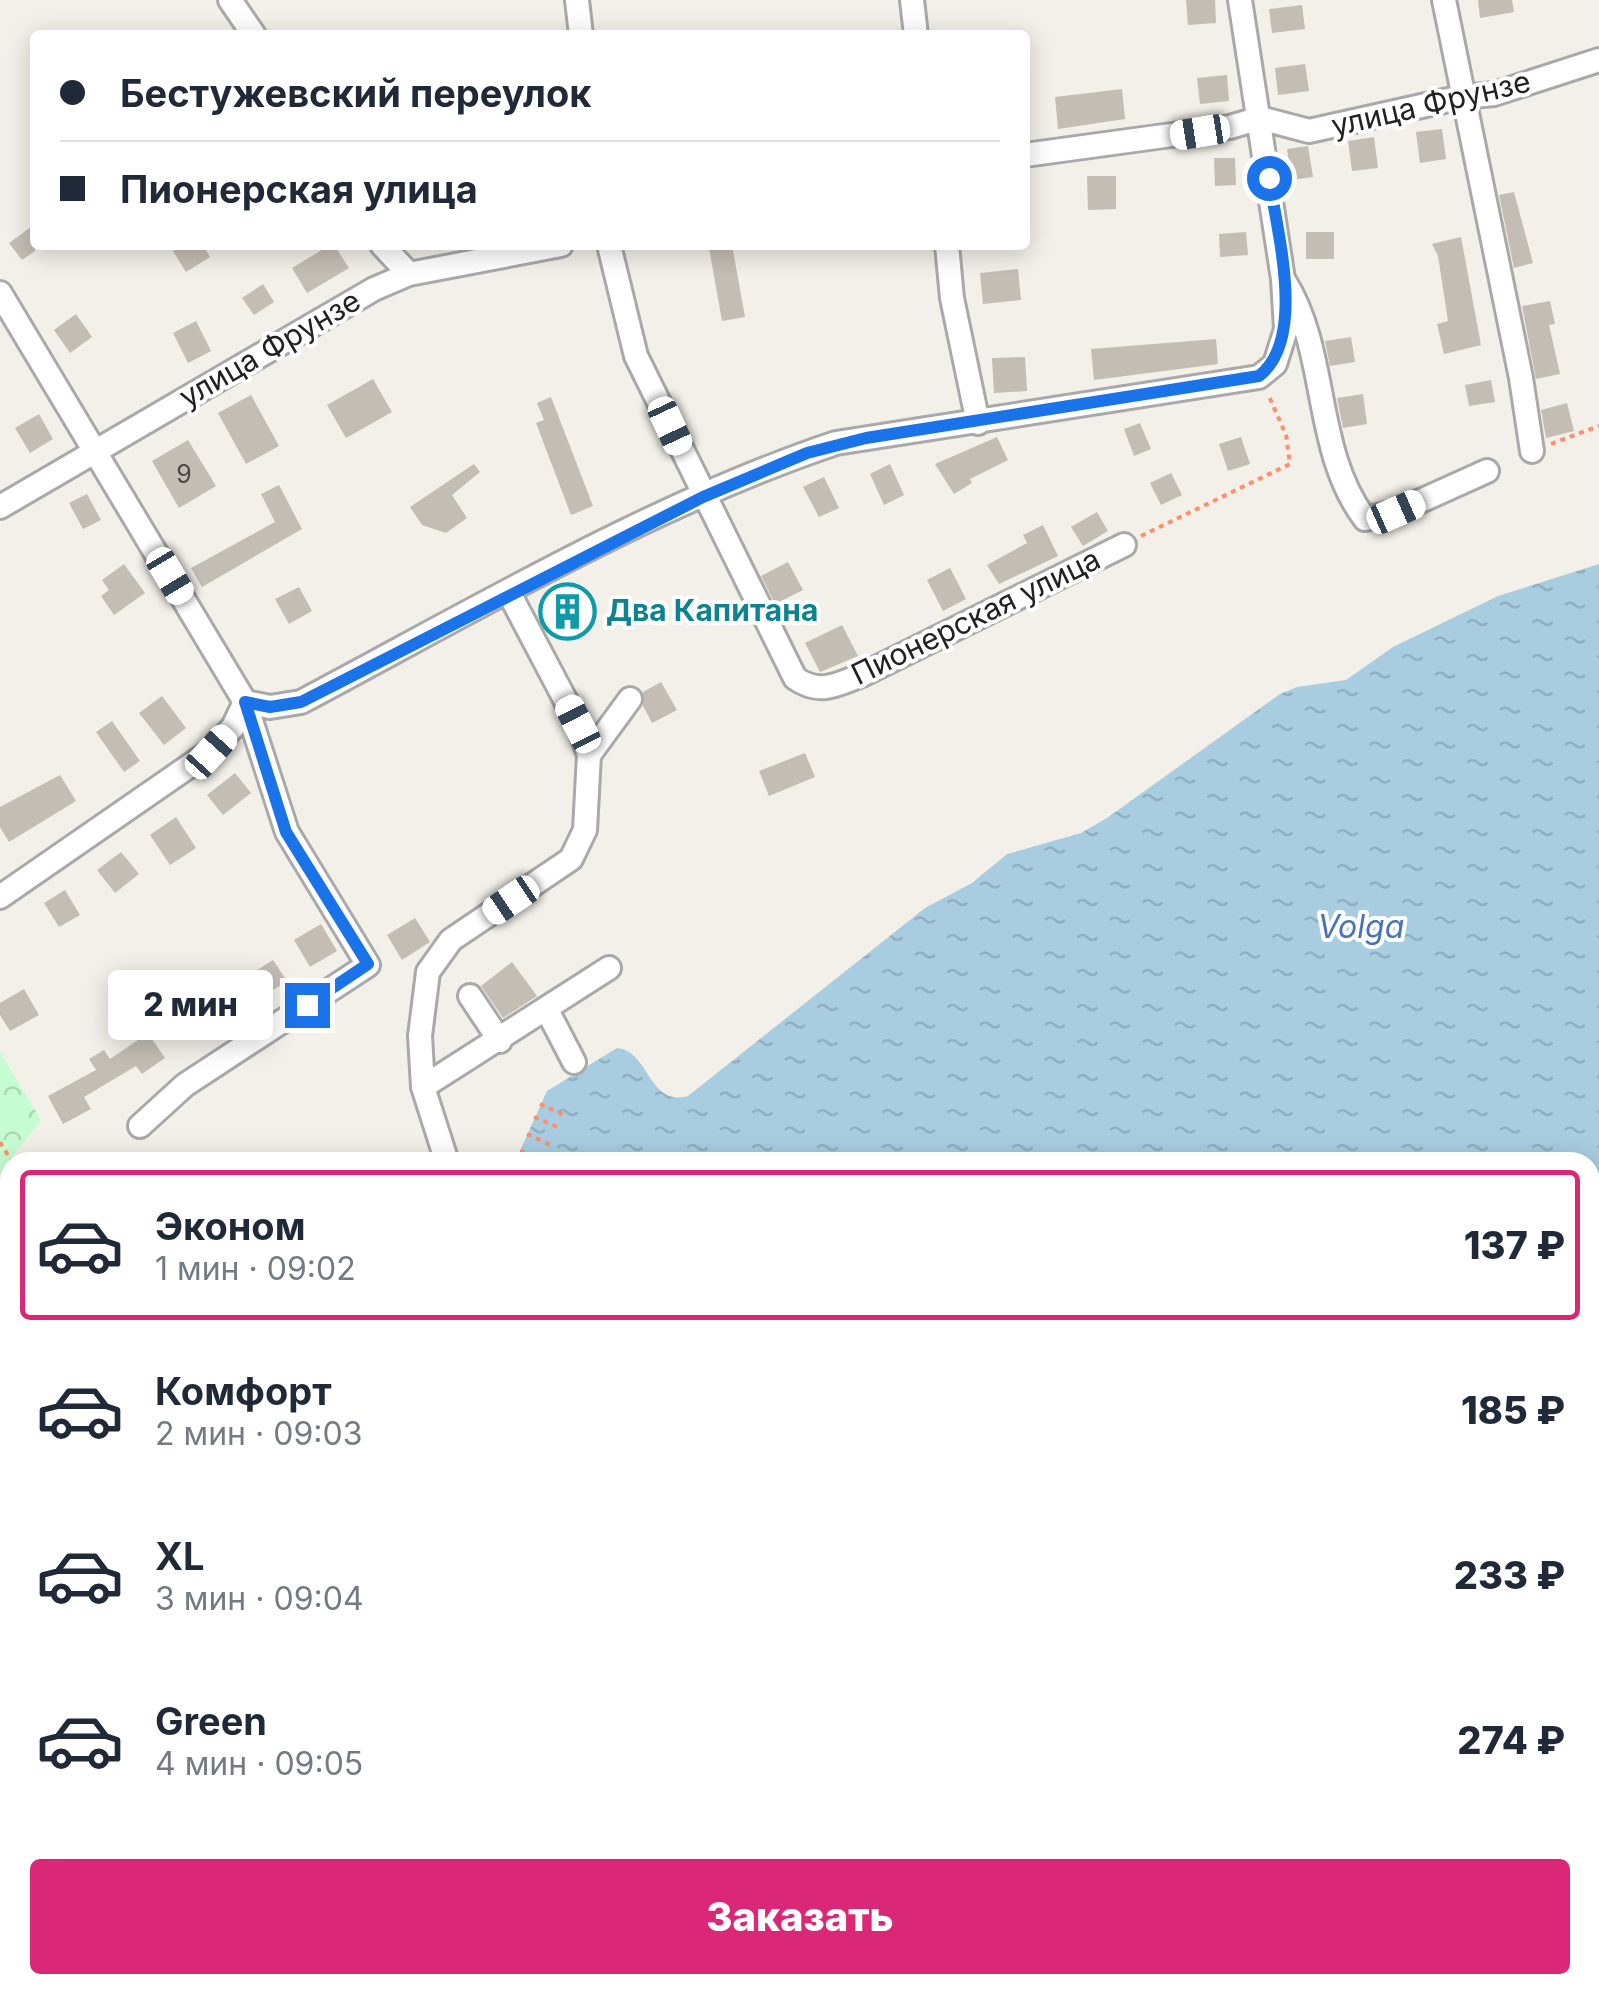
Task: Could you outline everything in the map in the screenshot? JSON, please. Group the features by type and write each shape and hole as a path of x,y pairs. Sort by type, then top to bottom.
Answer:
{"street":[{"path":"230,0 251,30"},
{"path":"577,0 581,30"},
{"path":"912,0 915,30"},
{"path":"245,702 270,707 301,702 508,593 703,497 836,444 1259,376 1275,364 1286,329 1283,279 1240,0"},
{"path":"1444,0 1522,378 1532,452"},
{"name":"улица Фрунзе","path":"1030,154 1230,127 1260,118 1308,131 1462,97 1494,94 1599,60"},
{"path":"387,250 409,274"},
{"name":"улица Фрунзе","path":"0,507 374,288 409,274 536,250"},
{"name":"Пионерская улица","path":"610,250 636,356 795,678 820,689 864,674 1124,545"},
{"path":"948,250 952,298 978,423"},
{"path":"1283,279 1300,306 1322,415 1355,505 1365,518 1396,512 1487,471"},
{"path":"0,293 245,702 286,832 368,964 184,1085 140,1126"},
{"path":"443,1152 422,1087 420,1036 428,972 451,940 571,859 585,830 589,755 578,724 508,593"},
{"path":"589,755 630,699"},
{"path":"0,897 211,752 233,727 245,702"},
{"path":"422,1087 610,968"},
{"path":"470,996 500,1041"},
{"path":"546,1010 574,1062"}],"path":[{"path":"1124,545 1290,464 1286,435 1259,376"},
{"path":"1532,452 1599,426"},
{"path":"540,1104 566,1116"},
{"path":"534,1117 562,1129"},
{"path":"527,1134 554,1146"}],"green space":[{"path":"0,1052 41,1120 16,1152 0,1152"}],"water":[{"name":"Volga","path":"1599,564 1599,1152 520,1152 547,1091 617,1048 636,1058 665,1094 688,1096 925,908 972,883 1007,854 1081,833 1280,694 1297,687 1346,680 1393,647 1498,596"}],"building":[{"path":"1186,0 1215,0 1216,23 1188,25"},
{"path":"1478,0 1512,0 1514,12 1480,18"},
{"path":"1302,5 1305,29 1272,33 1269,9"},
{"path":"1305,64 1309,91 1278,95 1275,68"},
{"path":"1227,75 1229,101 1200,104 1197,78"},
{"path":"1122,89 1125,119 1058,129 1055,97"},
{"path":"1442,129 1446,159 1420,163 1416,132"},
{"path":"1374,137 1378,168 1352,171 1348,141"},
{"path":"1308,146 1313,177 1292,180 1287,149"},
{"path":"1214,158 1235,158 1236,185 1215,186"},
{"path":"1087,176 1116,176 1116,209 1088,210"},
{"path":"1514,192 1533,263 1514,268 1499,195"},
{"path":"30,228 30,250 35,251 22,260 9,243"},
{"path":"1246,232 1248,255 1220,257 1219,234"},
{"path":"1306,232 1334,232 1334,259 1306,259"},
{"path":"1461,237 1481,345 1444,354 1437,324 1448,321 1438,256 1432,244"},
{"path":"206,250 210,257 186,272 173,251"},
{"path":"322,250 337,250 349,268 307,293 292,268"},
{"path":"709,250 733,250 745,317 722,321"},
{"path":"1018,269 1021,300 983,304 980,273"},
{"path":"263,284 274,302 254,315 242,298"},
{"path":"1550,301 1555,324 1549,325 1560,374 1536,379 1522,306"},
{"path":"76,314 92,337 70,353 54,330"},
{"path":"196,321 211,351 188,363 173,333"},
{"path":"1351,337 1355,362 1330,366 1325,341"},
{"path":"1216,339 1218,364 1094,380 1091,349"},
{"path":"1025,357 1027,391 994,393 992,358"},
{"path":"373,379 392,412 346,438 327,405"},
{"path":"1491,380 1495,402 1469,406 1465,385"},
{"path":"1363,394 1367,424 1343,428 1337,398"},
{"path":"251,395 279,446 246,464 218,413"},
{"path":"551,397 593,506 571,515 536,423 544,420 537,403"},
{"path":"1567,403 1574,431 1546,438 1541,410"},
{"path":"39,414 53,439 30,453 15,428"},
{"path":"1140,423 1151,449 1134,456 1124,429"},
{"path":"997,437 1008,460 970,479 972,483 954,494 935,464"},
{"path":"1241,437 1250,464 1228,471 1219,444"},
{"path":"188,440 216,486 179,508 152,461"},
{"path":"474,464 480,472 452,495 467,518 446,533 422,525 410,507"},
{"path":"890,464 904,495 884,505 870,474"},
{"path":"1171,473 1182,495 1161,505 1150,483"},
{"path":"824,477 839,508 819,517 803,487"},
{"path":"279,485 302,529 202,587 191,568 275,522 261,494"},
{"path":"87,494 101,520 83,529 69,503"},
{"path":"1097,512 1108,531 1083,546 1071,527"},
{"path":"1043,525 1058,556 999,584 987,565 1027,543 1023,535"},
{"path":"788,562 803,590 775,604 761,576"},
{"path":"124,564 145,593 114,615 101,596 109,590 102,580"},
{"path":"950,568 966,599 943,611 927,580"},
{"path":"299,587 312,611 289,624 275,599"},
{"name":"Два Капитана","path":"577,588 593,614 556,635 541,608"},
{"path":"842,625 858,656 820,672 805,643"},
{"path":"661,682 677,710 652,723 643,706 643,692"},
{"path":"162,696 186,728 164,745 139,713"},
{"path":"112,721 140,761 124,772 96,732"},
{"path":"805,753 815,777 769,796 759,771"},
{"path":"235,773 251,793 223,815 207,795"},
{"path":"60,775 76,801 9,842 0,827 0,807"},
{"path":"176,817 196,848 170,865 150,835"},
{"path":"121,852 139,874 115,893 97,870"},
{"path":"65,890 80,915 59,927 44,903"},
{"path":"415,918 430,942 402,960 387,935"},
{"path":"321,924 337,951 310,967 294,940"},
{"path":"273,960 287,981 223,1023 211,1004 257,976 254,972"},
{"path":"512,962 537,996 503,1018 481,986"},
{"path":"24,989 39,1015 10,1031 0,1015 0,1003"},
{"path":"148,1033 165,1058 142,1074 136,1066 84,1097 91,1109 63,1124 48,1096 96,1070 89,1059 104,1050 110,1059"}],"place":[{"name":"Два Капитана","path":"567,611"}],"route":[{"path":"307,1005 368,964 286,832 245,702 270,707 301,702 508,593 703,497 779,463 836,444 1259,376 1275,364 1286,329 1269,178"}]}
